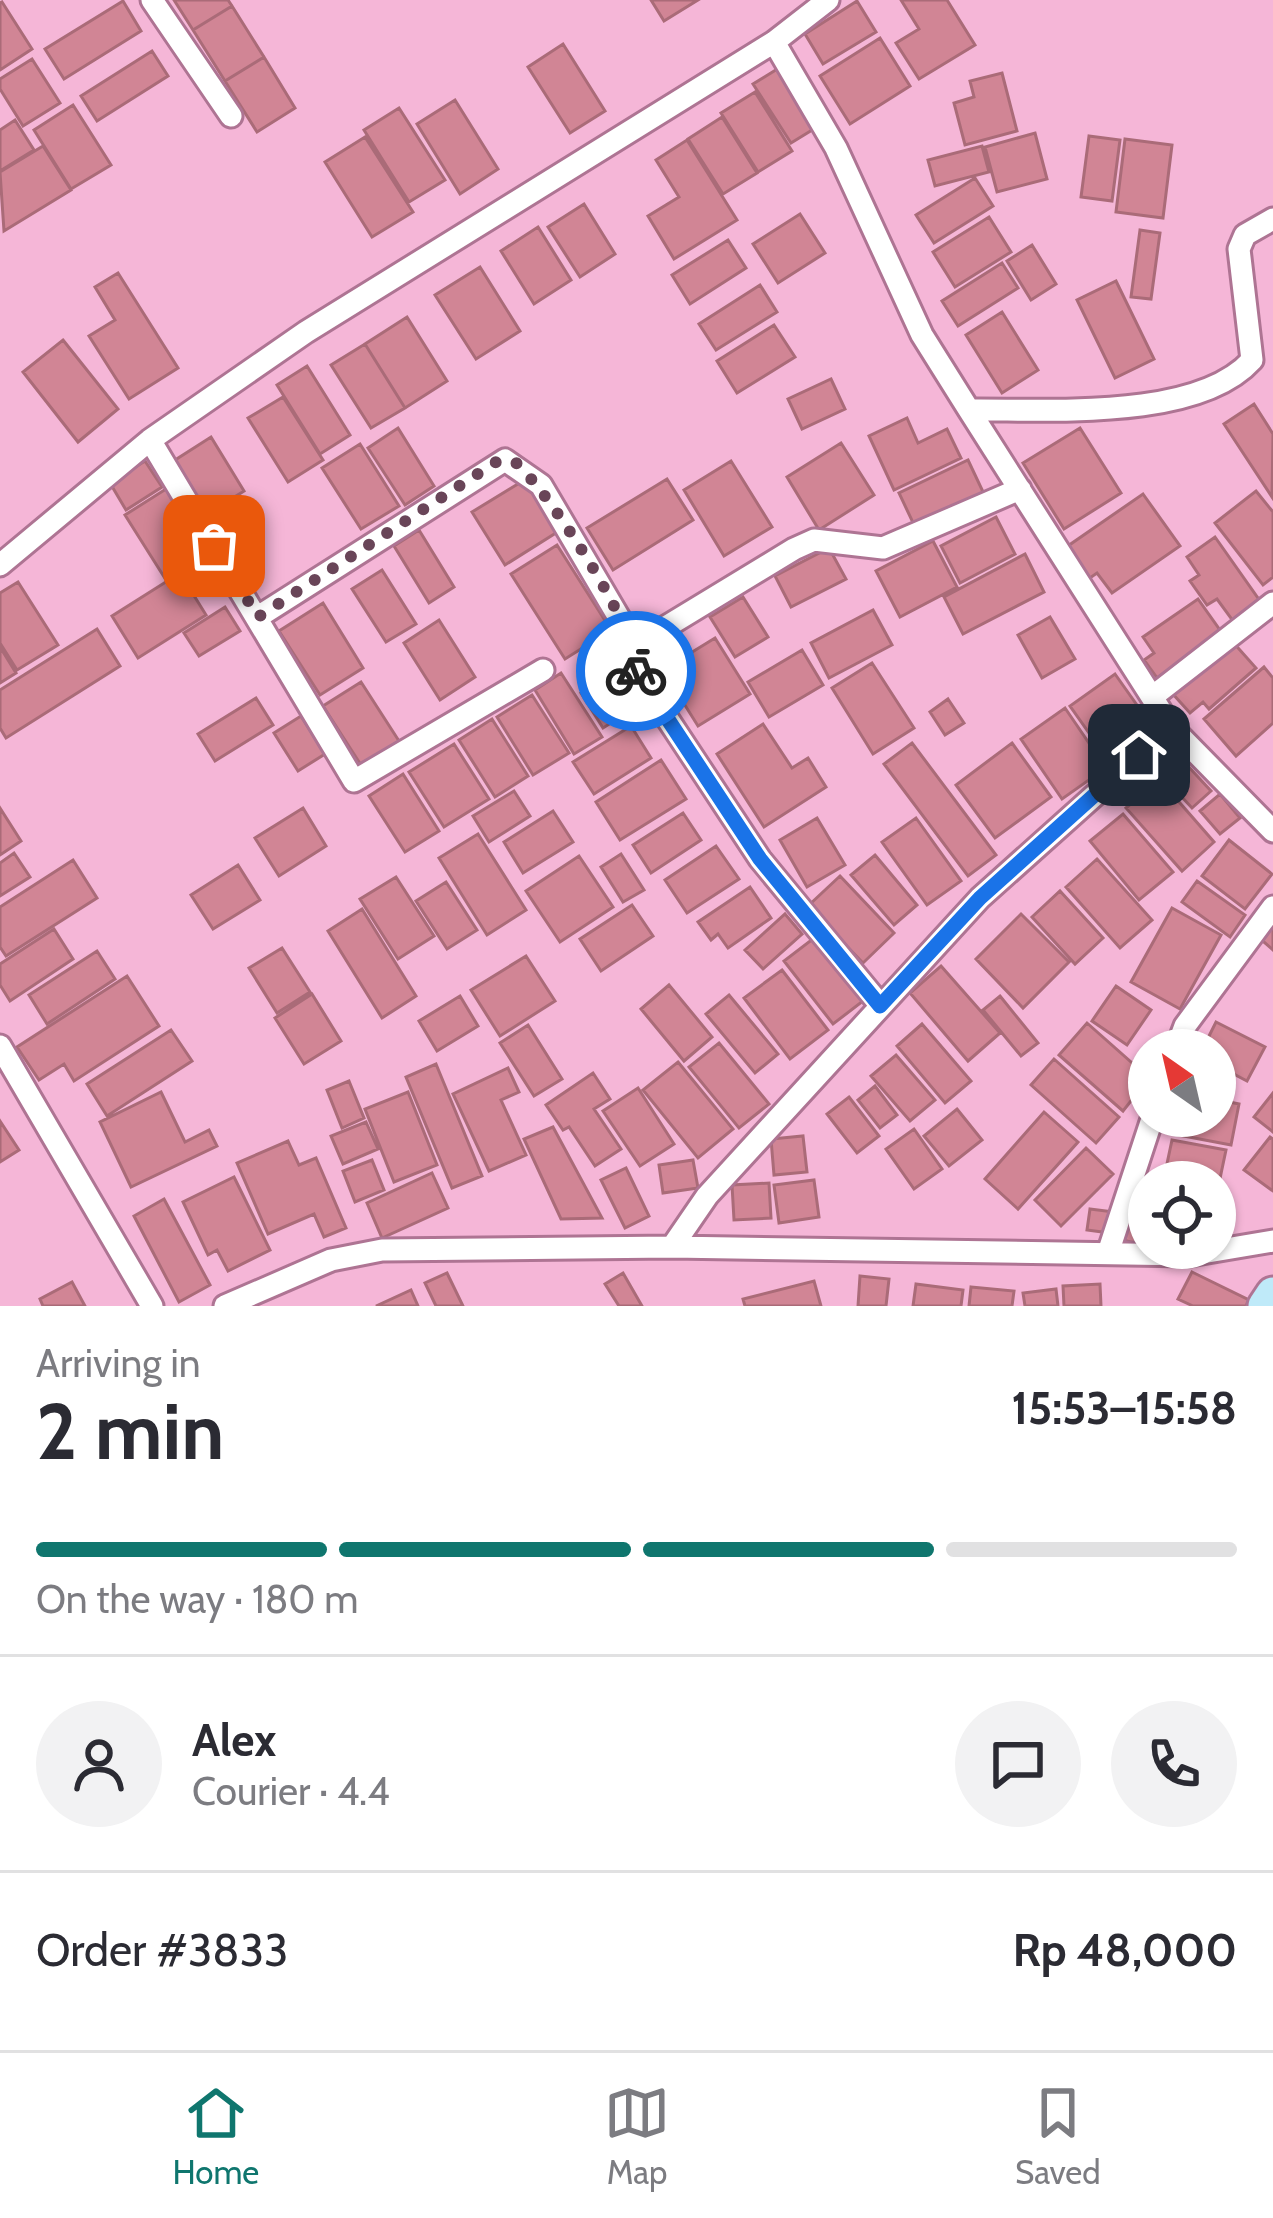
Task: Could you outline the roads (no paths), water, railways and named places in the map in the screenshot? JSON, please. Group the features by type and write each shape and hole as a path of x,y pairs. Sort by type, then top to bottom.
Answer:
{"main road":[{"path":"1265,1306 1273,1294"}],"street":[{"path":"152,0 231,116"},
{"path":"0,565 150,440 501,206 774,41 828,0"},
{"path":"774,41 836,148 922,335 969,410 1171,727 1273,831"},
{"path":"969,410 1152,402 1223,386 1252,360 1239,250 1245,235 1273,219"},
{"path":"150,440 357,782 543,670"},
{"path":"258,617 506,460 542,485 638,650"},
{"path":"880,1006 760,859 636,671 638,650 646,639 814,540 883,548 1020,489"},
{"path":"1152,698 1273,603"},
{"path":"672,1246 707,1196 980,898 1171,727"},
{"path":"1184,1029 1273,907"},
{"path":"0,1046 152,1306"},
{"path":"1108,1253 1146,1137"},
{"path":"226,1306 331,1260 382,1250 672,1246 1190,1255 1273,1241"}]}
